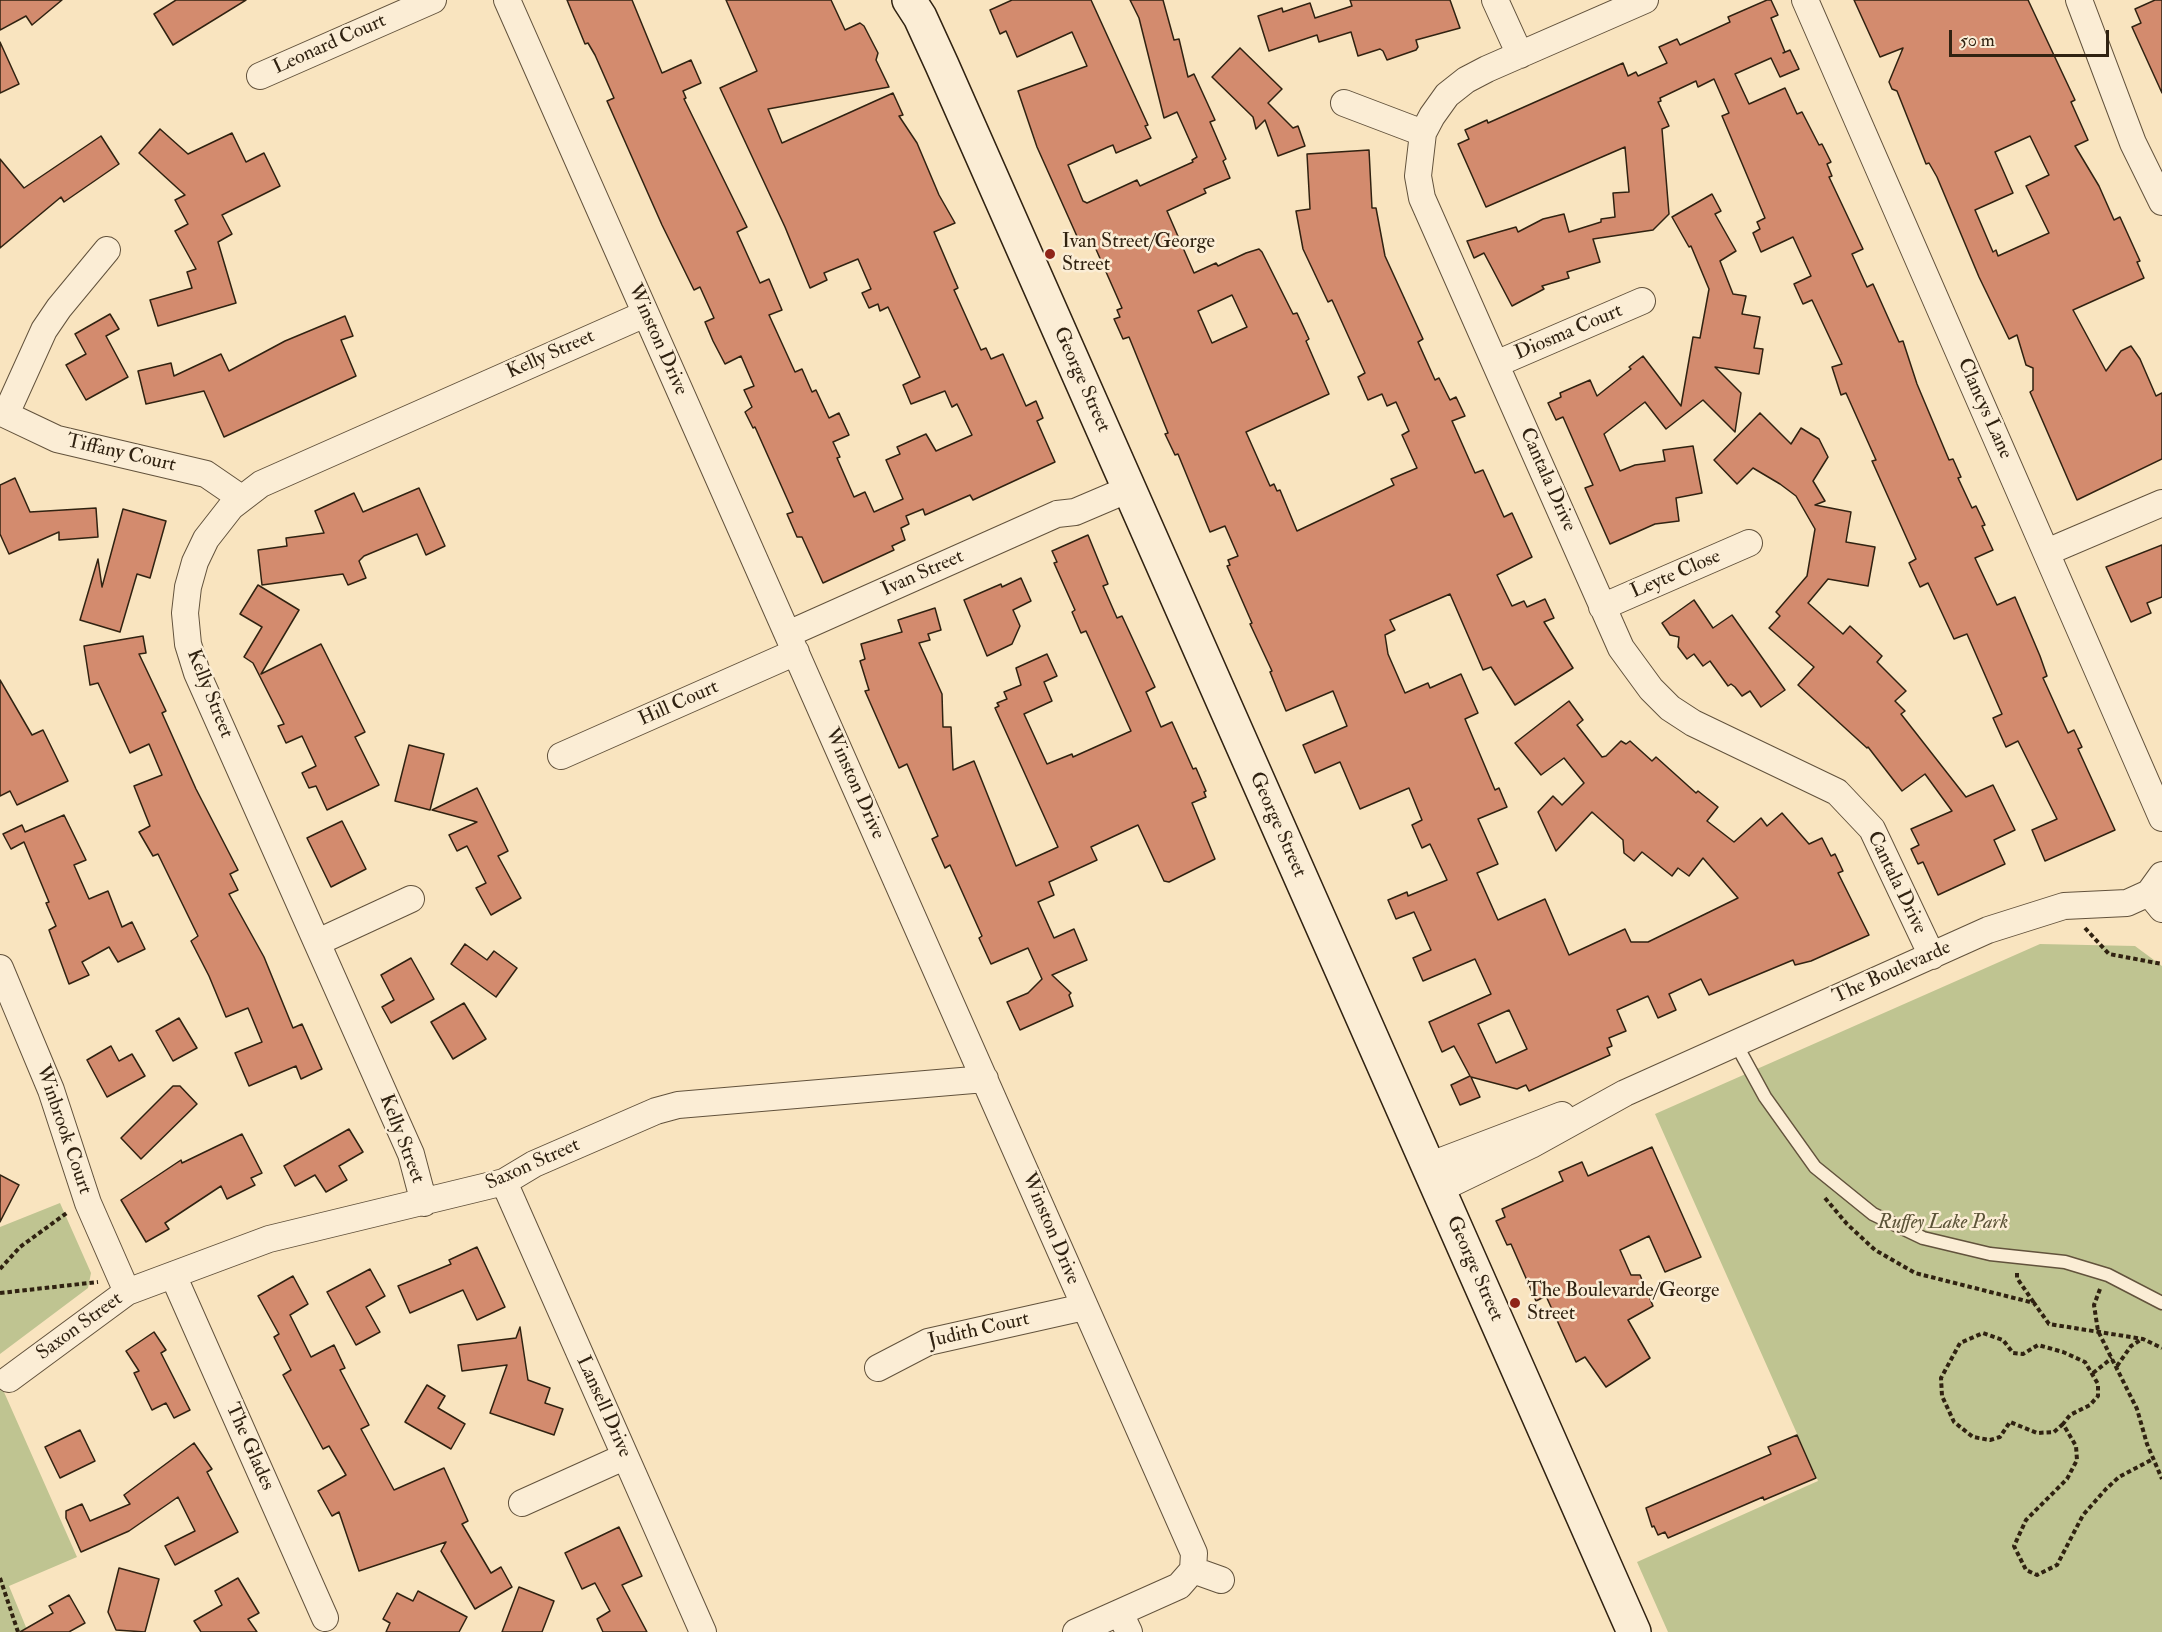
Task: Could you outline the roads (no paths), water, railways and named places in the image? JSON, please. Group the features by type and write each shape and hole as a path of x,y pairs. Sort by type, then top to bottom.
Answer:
{"main road":[{"name":"George Street","path":"915,6 1634,1632"}],"street":[{"name":"Leonard Court","path":"260,76 433,0"},
{"name":"Winston Drive","path":"507,0 1194,1553 1193,1570"},
{"path":"1495,0 1520,55"},
{"name":"Cantala Drive","path":"1645,0 1477,74 1454,90 1431,116 1423,133 1418,176 1422,198 1621,648 1651,689 1670,708 1739,747 1787,766 1837,792 1872,829 1932,956"},
{"name":"Clancys Lane","path":"1805,0 2162,818"},
{"path":"2079,0 2133,143 2162,202"},
{"path":"1344,103 1423,133"},
{"path":"3,413 44,330 59,308 108,250"},
{"name":"Diosma Court","path":"1496,364 1642,301"},
{"name":"Kelly Street","path":"424,1203 411,1154 197,673 188,644 185,613 188,588 195,562 211,532 241,498 283,473 645,314"},
{"name":"Tiffany Court","path":"3,413 57,439 206,474 241,498"},
{"name":"Ivan Street","path":"792,643 1057,514 1075,512 1126,482"},
{"path":"2047,552 2162,503"},
{"name":"Leyte Close","path":"1602,607 1749,543"},
{"name":"Hill Court","path":"561,756 792,643"},
{"name":"The Boulevarde","path":"1433,1178 1531,1145 1625,1094 1988,930 2064,906 2127,903 2158,892"},
{"path":"318,942 411,899"},
{"name":"Winbrook Court","path":"0,968 48,1081 88,1203 127,1292"},
{"name":"Saxon Street","path":"9,1379 127,1292 279,1236 504,1182 534,1164 656,1112 678,1105 985,1079"},
{"name":"Lansell Drive","path":"504,1182 703,1632"},
{"name":"The Glades","path":"173,1275 326,1618"},
{"name":"Judith Court","path":"878,1368 928,1342 1084,1307"},
{"path":"522,1503 624,1457"},
{"path":"1076,1632 1125,1622 1179,1586 1193,1570 1221,1580"}],"lane":[{"path":"1736,1044 1765,1097 1815,1167 1873,1214 1923,1238 2019,1257 2065,1262 2108,1275 2162,1303"}],"place":[{"name":"Ivan Street/George Street","path":"1050,254"},
{"name":"The Boulevarde/George Street","path":"1515,1303"}],"park label":[{"name":"Ruffey Lake Park","path":"1943,1224"}]}
